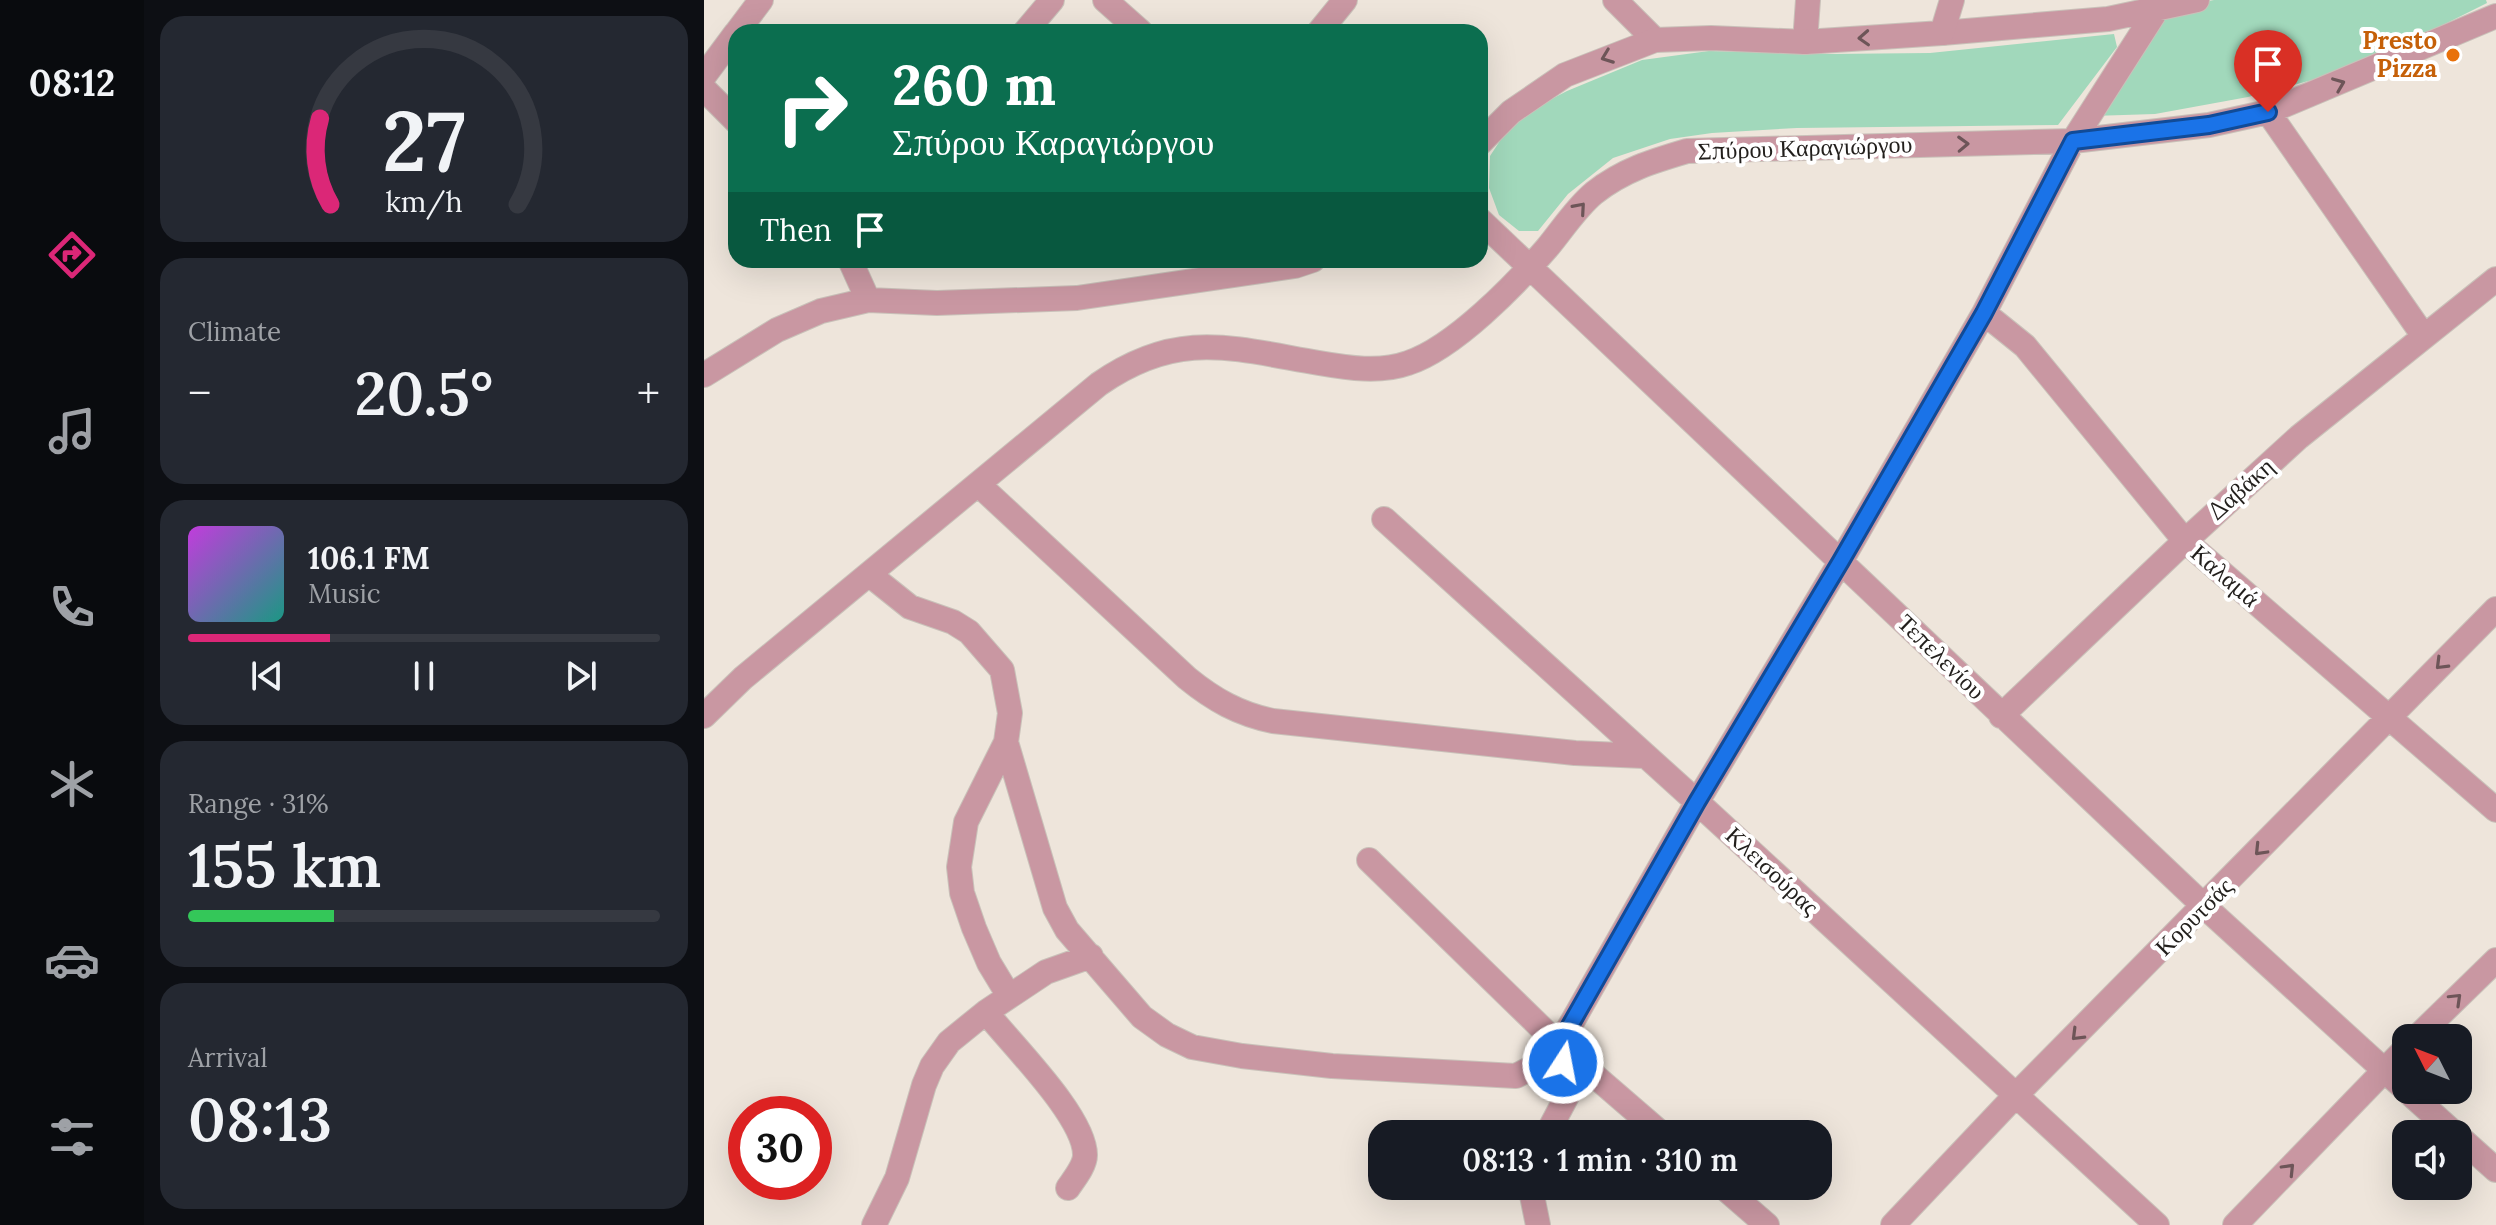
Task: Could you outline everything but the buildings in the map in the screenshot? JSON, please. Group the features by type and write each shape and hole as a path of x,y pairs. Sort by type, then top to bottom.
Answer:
{"street":[{"path":"743,24 761,0"},
{"path":"1032,24 1052,0"},
{"path":"1105,0 1132,24"},
{"path":"1326,24 1345,0"},
{"path":"1615,0 1655,40"},
{"path":"1805,42 1808,0"},
{"path":"1942,33 1952,0"},
{"path":"1488,135 1511,112 1565,75 1655,40 1711,38 1805,42 1942,33 2108,19 2160,5 2197,0"},
{"path":"1006,742 1055,908 1067,930 1142,1017 1167,1035 1192,1047 1332,1066 1516,1076 1537,1065 1559,1045 1697,802 1984,313 2073,141 2160,5"},
{"name":"Σπύρου Καραγιώργου","path":"704,716 743,678 1124,366 1158,354 1197,346 1233,348 1339,366 1384,369 1423,358 1457,335 1530,268 1592,195 1620,174 1687,151 2073,141 2195,127 2268,112 2496,16"},
{"path":"704,76 728,44"},
{"path":"704,89 728,113"},
{"path":"2268,112 2423,335"},
{"name":"Τεπελενίου","path":"1488,228 2001,716 2392,1077"},
{"path":"854,268 868,300"},
{"path":"704,375 764,337 797,321 821,311 868,300 952,303 1077,298 1283,268"},
{"name":"Δαβάκη","path":"2001,716 2299,437 2496,279"},
{"name":"Καλαμά","path":"1984,313 2025,346 2185,541 2496,810"},
{"path":"979,485 1187,678 1234,710 1273,721 1575,753 1644,756"},
{"name":"Κλεισούρας","path":"1384,519 2157,1225"},
{"path":"870,575 910,607 953,622 969,632 1002,670 1010,713 1006,742 966,822 959,867 962,893 974,928 989,963 1009,996"},
{"name":"Κορυτσάς","path":"1893,1225 2016,1095 2496,609"},
{"path":"1369,860 1559,1045 1646,1120"},
{"path":"874,1225 897,1178 916,1109 932,1066 949,1042 986,1012 1046,972 1091,956"},
{"path":"2430,1024 2496,960"},
{"path":"986,1012 1030,1063 1075,1123 1085,1154 1080,1170 1068,1188"},
{"path":"1554,1120 1567,1096 1559,1045"},
{"path":"2235,1225 2392,1062"},
{"name":"Τεπελενίου","path":"2422,1104 2440,1120"},
{"name":"Τεπελενίου","path":"2472,1148 2496,1170"},
{"path":"1738,1200 1767,1225"},
{"path":"1517,1225 1534,1205"}],"green space":[{"path":"2214,0 2486,0 2487,3 2357,68 2248,97 2155,114 2092,116 2165,9"},
{"path":"2114,34 2117,47 2058,125 1797,128 1670,139 1613,158 1568,194 1538,231 1519,231 1499,215 1489,188 1490,156 1515,118 1567,91 1642,60 1709,51 1930,53"}],"place":[{"name":"Presto Pizza","path":"2453,55"}],"route":[{"path":"1563,1063 1559,1045 1697,802 1984,313 2073,141 2209,125 2268,112"}]}
